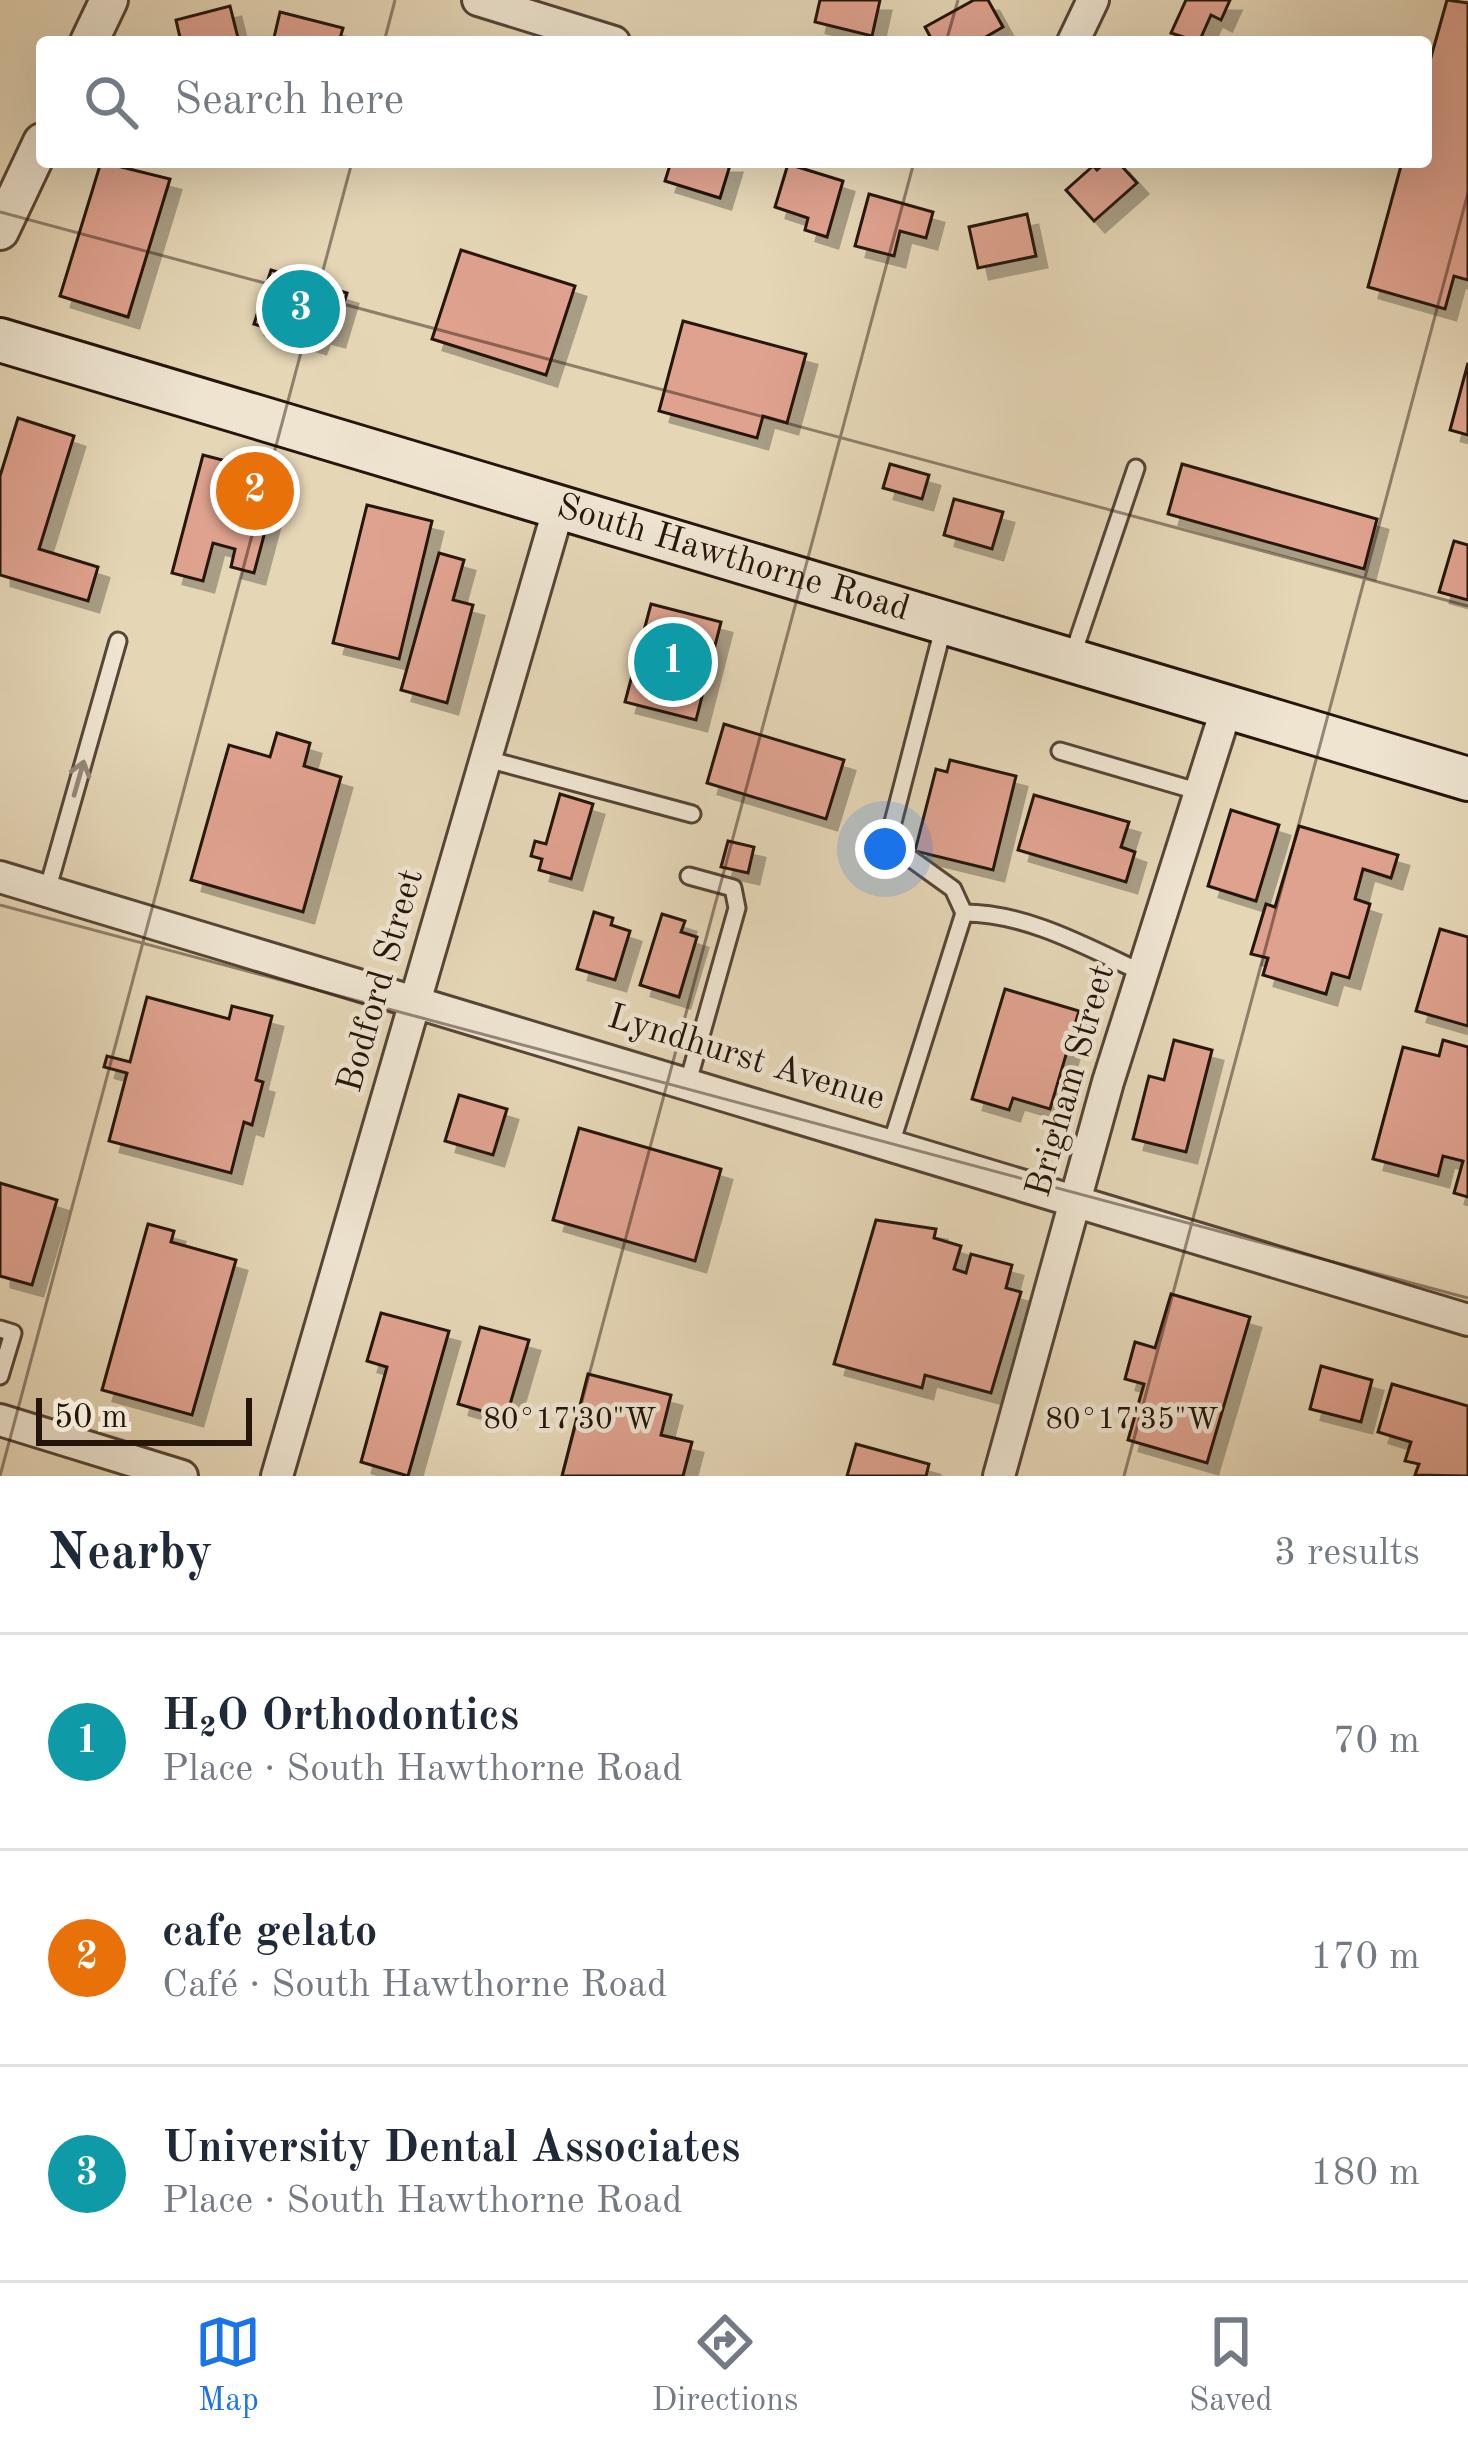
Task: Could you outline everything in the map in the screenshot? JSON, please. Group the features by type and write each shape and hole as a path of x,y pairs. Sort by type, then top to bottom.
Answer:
{"main road":[{"name":"South Hawthorne Road","path":"0,340 1226,710 1468,778"}],"street":[{"path":"92,36 109,0"},
{"path":"478,0 595,36"},
{"path":"1076,36 1093,0"},
{"path":"0,231 36,155"},
{"name":"Bodford Street","path":"277,1476 559,507"},
{"name":"Brigham Street","path":"999,1476 1143,973 1226,710"},
{"name":"Lyndhurst Avenue","path":"0,877 1468,1320"},
{"path":"0,1420 182,1476"}],"lane":[{"path":"1070,662 1136,468"},
{"path":"891,1144 964,913 953,889 896,848 892,826 944,624"},
{"path":"47,891 118,641"},
{"path":"1060,751 1200,792"},
{"path":"487,759 692,814"},
{"path":"688,876 733,888 737,908 688,1082"},
{"path":"964,913 990,913 1057,933 1143,973"},
{"path":"0,1329 13,1333 0,1376"}],"building":[{"path":"820,0 880,0 872,36 815,22"},
{"path":"974,0 988,0 1003,27 987,36 930,36 925,27"},
{"path":"1186,0 1230,0 1221,20 1211,15 1202,36 1171,33"},
{"path":"1447,0 1468,3 1468,280 1454,276 1445,309 1368,287 1400,168 1432,168 1432,54"},
{"path":"230,6 238,36 180,36 176,20"},
{"path":"280,12 343,28 341,36 274,36"},
{"path":"99,168 125,168 170,179 128,317 60,296"},
{"path":"669,168 729,168 720,198 665,181"},
{"path":"787,168 843,181 827,237 805,230 808,218 775,207"},
{"path":"1091,168 1123,168 1137,183 1094,221 1066,190"},
{"path":"869,194 933,212 926,238 900,231 894,256 855,246"},
{"path":"1027,214 1036,256 978,268 969,227"},
{"path":"461,250 575,286 546,375 432,339"},
{"path":"271,270 347,293 334,336 319,332 315,343 254,324"},
{"path":"683,321 806,354 787,423 763,416 757,438 659,411"},
{"path":"1468,363 1468,435 1450,430"},
{"path":"18,418 74,436 39,549 98,567 88,601 0,575 0,476"},
{"path":"203,455 280,475 254,573 231,567 235,549 213,543 203,581 172,573"},
{"path":"890,464 929,475 922,499 883,488"},
{"path":"1182,464 1377,519 1364,569 1168,514"},
{"path":"954,499 1003,512 992,549 944,535"},
{"path":"367,505 432,521 399,659 333,643"},
{"path":"1454,541 1468,545 1468,600 1439,592"},
{"path":"439,553 464,560 453,600 473,605 447,703 401,690"},
{"path":"651,604 721,622 696,720 625,702"},
{"path":"724,724 844,760 826,819 707,783"},
{"path":"277,733 310,743 304,766 341,777 303,912 191,880 229,745 270,757"},
{"path":"950,760 1016,776 993,870 915,851 936,769 947,772"},
{"path":"560,794 593,804 571,879 539,870 542,859 531,856 535,841 546,844"},
{"path":"1034,795 1129,822 1121,847 1135,852 1126,882 1018,850"},
{"path":"1231,810 1279,825 1256,901 1208,886"},
{"path":"1299,826 1398,855 1391,878 1363,869 1355,899 1370,904 1349,978 1332,973 1326,994 1263,975 1268,958 1251,954 1266,904 1275,907"},
{"path":"728,841 754,847 748,873 721,867"},
{"path":"594,912 630,931 615,980 577,969"},
{"path":"662,914 685,921 681,932 697,937 679,997 640,985"},
{"path":"1440,929 1468,937 1468,1026 1416,1011"},
{"path":"1005,989 1079,1011 1050,1109 1013,1098 1009,1110 972,1099"},
{"path":"147,997 229,1019 232,1006 272,1016 256,1080 263,1082 252,1125 244,1122 231,1173 109,1141 127,1073 104,1067 107,1056 130,1062"},
{"path":"1174,1040 1212,1050 1186,1152 1133,1139 1149,1076 1164,1080"},
{"path":"1443,1040 1468,1047 1468,1197 1454,1193 1463,1161 1443,1156 1438,1176 1373,1159 1403,1047 1439,1056"},
{"path":"459,1095 507,1109 493,1155 445,1141"},
{"path":"579,1128 721,1169 695,1261 553,1220"},
{"path":"0,1183 57,1200 32,1285 0,1276"},
{"path":"876,1220 936,1229 934,1238 961,1246 954,1269 966,1273 971,1254 1012,1265 1006,1288 1021,1292 991,1393 925,1375 922,1388 834,1364"},
{"path":"148,1224 174,1231 171,1242 236,1260 192,1415 102,1390"},
{"path":"1171,1294 1250,1317 1207,1463 1128,1440 1144,1384 1125,1379 1135,1342 1155,1348"},
{"path":"381,1313 449,1331 408,1476 361,1462 387,1367 367,1361"},
{"path":"480,1327 529,1340 506,1418 458,1404"},
{"path":"1321,1366 1372,1380 1361,1422 1310,1409"},
{"path":"588,1374 671,1395 661,1435 692,1442 683,1476 562,1476"},
{"path":"1392,1384 1468,1406 1468,1476 1415,1475 1419,1464 1405,1461 1411,1442 1378,1432"},
{"path":"856,1444 929,1464 926,1476 847,1476"}],"place":[{"name":"University Dental Associates","path":"301,309"},
{"name":"cafe gelato","path":"255,491"},
{"name":"H₂O Orthodontics","path":"673,662"}]}
